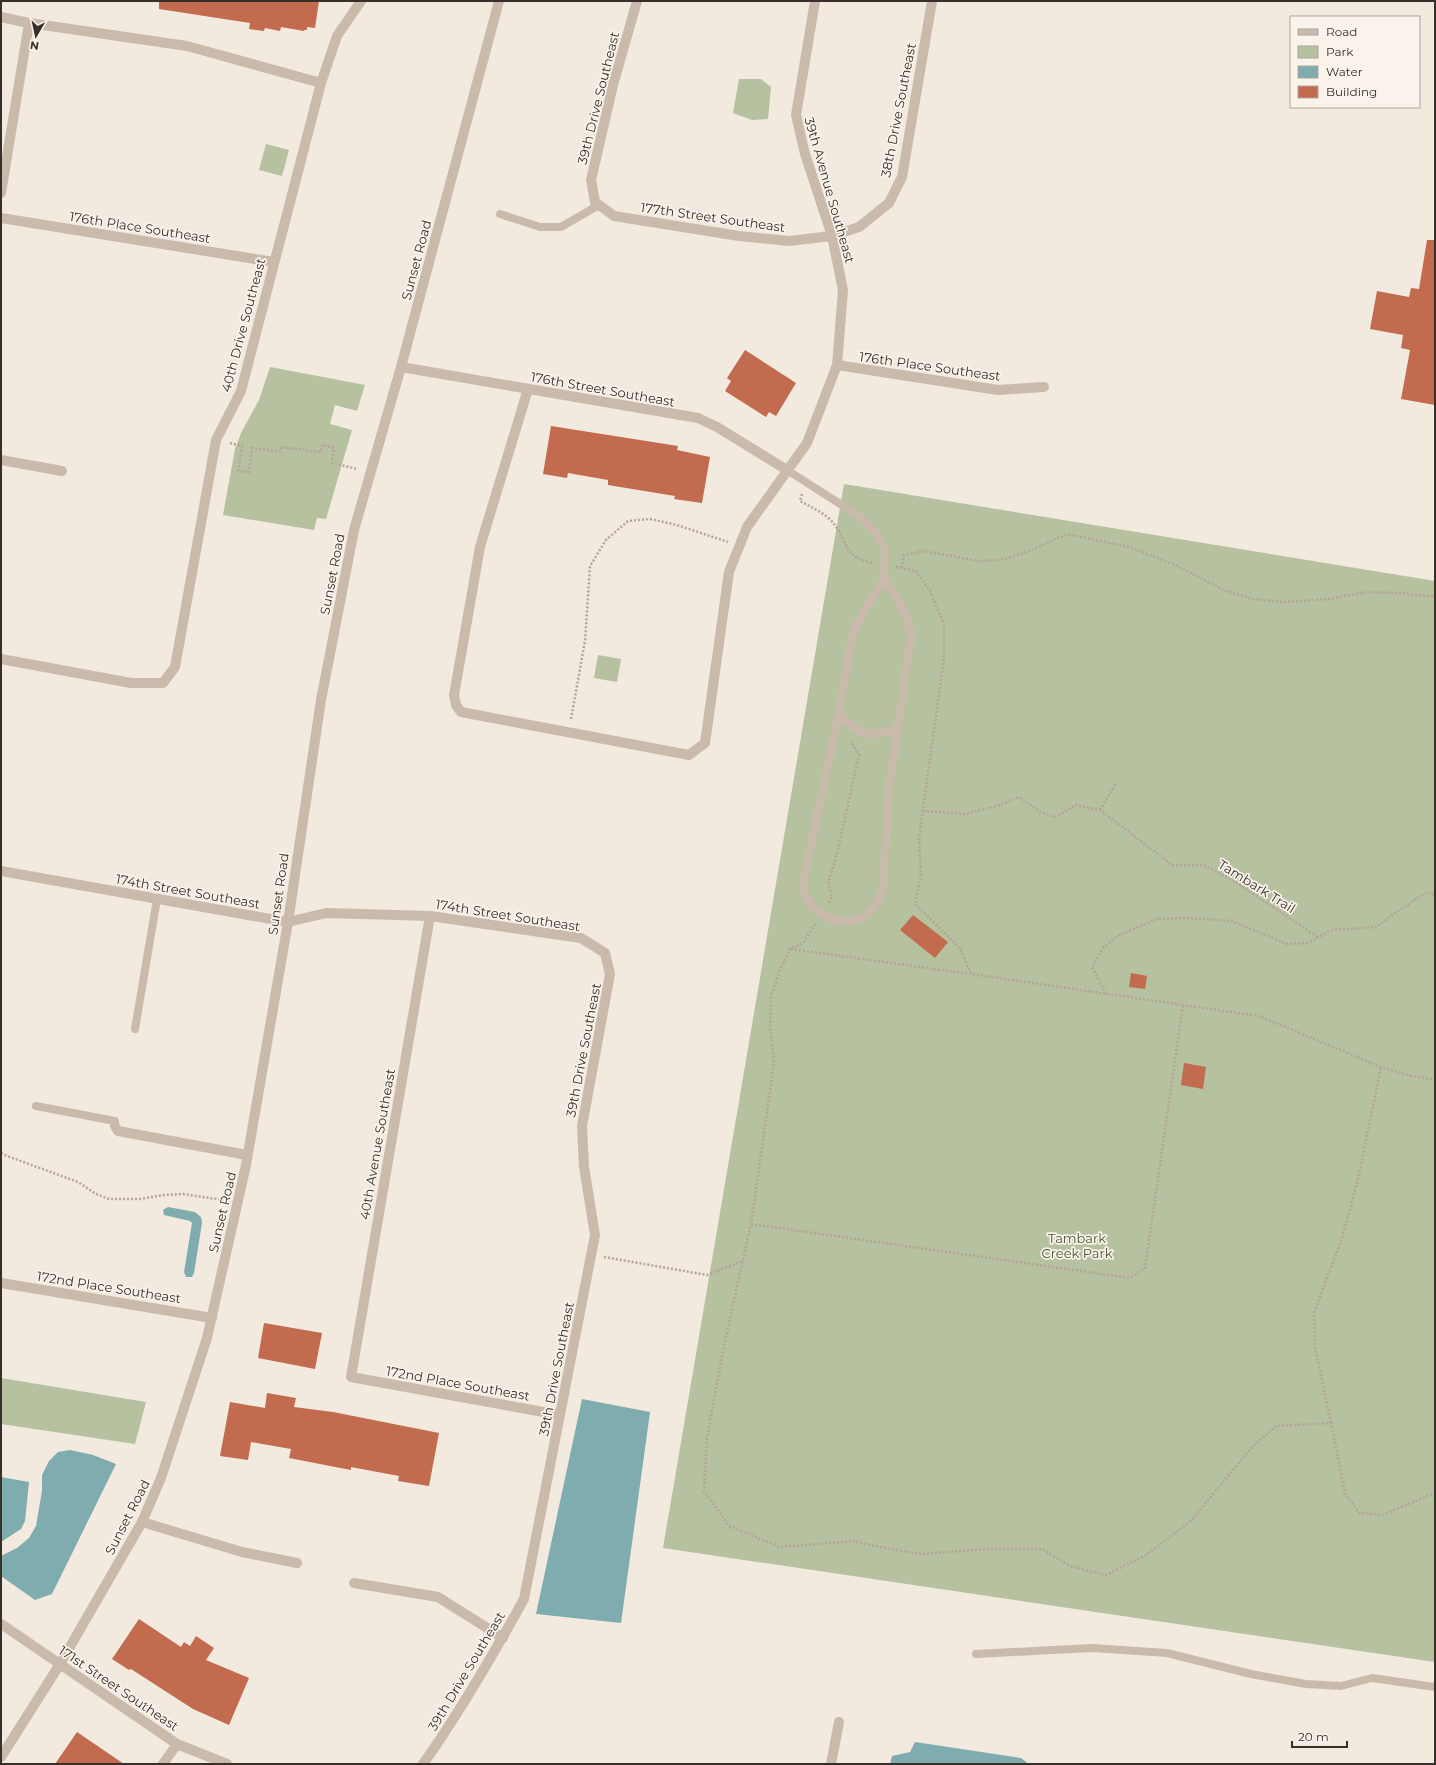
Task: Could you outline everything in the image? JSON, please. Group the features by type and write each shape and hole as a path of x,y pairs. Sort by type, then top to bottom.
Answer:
{"street":[{"name":"40th Drive Southeast","path":"1,659 131,683 163,683 175,667 217,438 241,392 321,83 337,36 360,1"},
{"name":"Sunset Road","path":"1,1757 60,1664 142,1522 161,1478 207,1338 247,1155 288,922 321,700 354,530 401,367 500,1"},
{"name":"39th Drive Southeast","path":"597,203 591,180 613,85 637,1"},
{"name":"39th Avenue Southeast","path":"528,389 480,547 454,695 456,705 461,712 689,755 705,743 729,572 747,527 807,443 837,365 844,290 832,236 805,154 796,115 815,1"},
{"name":"38th Drive Southeast","path":"832,236 859,227 889,203 902,177 932,1"},
{"path":"1,17 29,23 187,46 321,83"},
{"path":"1,193 29,23"},
{"name":"177th Street Southeast","path":"597,203 614,216 739,236 789,241 832,236"},
{"name":"176th Place Southeast","path":"1,218 274,262"},
{"name":"176th Place Southeast","path":"837,365 998,390 1044,387"},
{"name":"176th Street Southeast","path":"401,367 698,418 717,427 787,470"},
{"path":"1,460 62,471"},
{"name":"174th Street Southeast","path":"1,871 288,922 326,913 430,916 580,938 605,953"},
{"name":"40th Avenue Southeast","path":"351,1377 430,916"},
{"name":"39th Drive Southeast","path":"423,1764 437,1745 524,1600 595,1235 584,1167 582,1126 610,974 605,953"},
{"path":"115,1126 118,1131 247,1155"},
{"name":"172nd Place Southeast","path":"1,1283 212,1318"},
{"name":"172nd Place Southeast","path":"351,1377 560,1415"},
{"path":"142,1522 242,1552 297,1562"},
{"path":"354,1583 438,1597 502,1638"},
{"name":"171st Street Southeast","path":"1,1624 177,1744 227,1764"},
{"path":"831,1764 839,1722"},
{"path":"163,1764 177,1744"}],"lane":[{"path":"500,214 540,227 561,227 597,203"},
{"path":"787,470 859,516 876,533 885,549 884,579 856,625 851,642 839,713 804,878 804,890 808,900 822,914 837,922 849,922 859,919 871,911 883,889 889,788 911,637 909,620 899,600 884,579"},
{"path":"839,713 850,726 862,733 875,735 898,729"},
{"path":"135,1029 157,899"},
{"path":"36,1106 115,1121 115,1126"},
{"path":"976,1654 1092,1648 1167,1653 1251,1674 1306,1684 1341,1686 1372,1678 1435,1687"}],"path":[{"path":"217,438 242,446 238,471 249,472 252,448 280,452 281,446 320,452 322,445 334,448 332,463 371,472"},
{"path":"806,482 800,501 825,516 834,524 845,546 852,555 864,561 916,571 930,591 944,624 944,658 919,838 921,875 915,904 960,948 971,974"},
{"path":"568,733 585,641 590,566 606,540 628,521 650,518 712,535 739,546"},
{"path":"902,568 904,555 924,552 980,561 1001,560 1027,552 1067,534 1129,546 1173,564 1226,591 1253,599 1292,601 1328,599 1367,592 1398,592 1435,597"},
{"path":"850,726 850,739 859,755 835,862 828,882 832,897 803,943 790,948 779,972 771,997 770,1026 774,1063 751,1224 723,1350 707,1439 704,1491 729,1526 780,1547 853,1541 920,1554 987,1549 1042,1549 1070,1566 1106,1576 1146,1555 1191,1521 1252,1447 1276,1426 1331,1423"},
{"path":"1100,810 1117,782"},
{"name":"Tambark Trail","path":"923,811 966,814 1000,805 1019,798 1042,813 1055,817 1076,805 1100,810 1172,865 1203,865 1234,881 1319,938"},
{"path":"1106,994 1092,967 1103,948 1118,935 1157,919 1186,918 1232,921 1287,944 1308,943 1332,930 1376,927 1427,892 1435,895"},
{"path":"790,948 1259,1016 1381,1067 1407,1075 1435,1080"},
{"path":"751,1224 1130,1278 1145,1268 1183,1004"},
{"path":"1381,1067 1359,1175 1351,1206 1341,1241 1314,1313 1315,1347 1345,1493 1359,1513 1382,1515 1435,1493"},
{"path":"1,1153 78,1182 96,1194 109,1199 140,1199 164,1194 183,1194 237,1203"},
{"path":"591,1255 707,1275 743,1261"}],"green space":[{"path":"739,79 761,79 771,87 768,119 752,120 733,113"},
{"path":"266,144 289,150 282,176 259,170"},
{"path":"270,367 365,385 357,411 335,405 330,424 352,430 326,519 317,518 314,530 223,515 235,449 241,433 259,400"},
{"name":"Tambark Creek Park","path":"844,484 1435,581 1435,1662 663,1548"},
{"path":"598,655 621,659 617,682 594,678"},
{"path":"1,1378 146,1402 135,1444 1,1424"}],"water":[{"path":"168,1207 195,1212 201,1217 202,1223 194,1273 192,1277 186,1277 184,1272 192,1223 190,1221 164,1215 163,1210"},
{"path":"582,1399 650,1412 621,1623 536,1614"},
{"path":"70,1450 93,1455 116,1464 52,1594 35,1600 1,1576 1,1556 17,1548 29,1538 36,1526 42,1491 42,1475 49,1461 58,1452"},
{"path":"1,1477 29,1482 25,1521 21,1529 1,1542"},
{"path":"915,1742 1021,1758 1029,1764 890,1764 892,1756 910,1752"}],"building":[{"path":"159,1 319,1 315,28 307,27 307,30 304,31 281,27 280,31 265,28 264,31 249,29 250,23 159,9"},
{"path":"1427,240 1435,240 1435,405 1401,399 1410,350 1401,348 1403,335 1370,329 1377,291 1409,297 1411,288 1419,289"},
{"path":"745,350 796,383 776,416 769,412 766,417 725,391 731,381 727,378"},
{"path":"551,426 678,446 677,450 710,457 702,503 674,499 675,496 608,485 608,480 568,473 567,478 543,474"},
{"path":"913,915 948,942 935,958 900,930"},
{"path":"1131,973 1147,976 1145,989 1129,987"},
{"path":"1184,1063 1206,1067 1203,1089 1181,1085"},
{"path":"264,1323 322,1333 315,1369 258,1358"},
{"path":"267,1393 296,1398 294,1407 333,1412 439,1433 429,1486 398,1481 399,1476 351,1467 351,1470 289,1458 291,1449 251,1442 248,1460 220,1456 230,1402 265,1408"},
{"path":"139,1619 181,1647 184,1642 190,1646 196,1636 214,1648 206,1660 249,1678 229,1725 193,1709 131,1669 129,1670 112,1659"},
{"path":"77,1732 124,1764 55,1764"}]}
